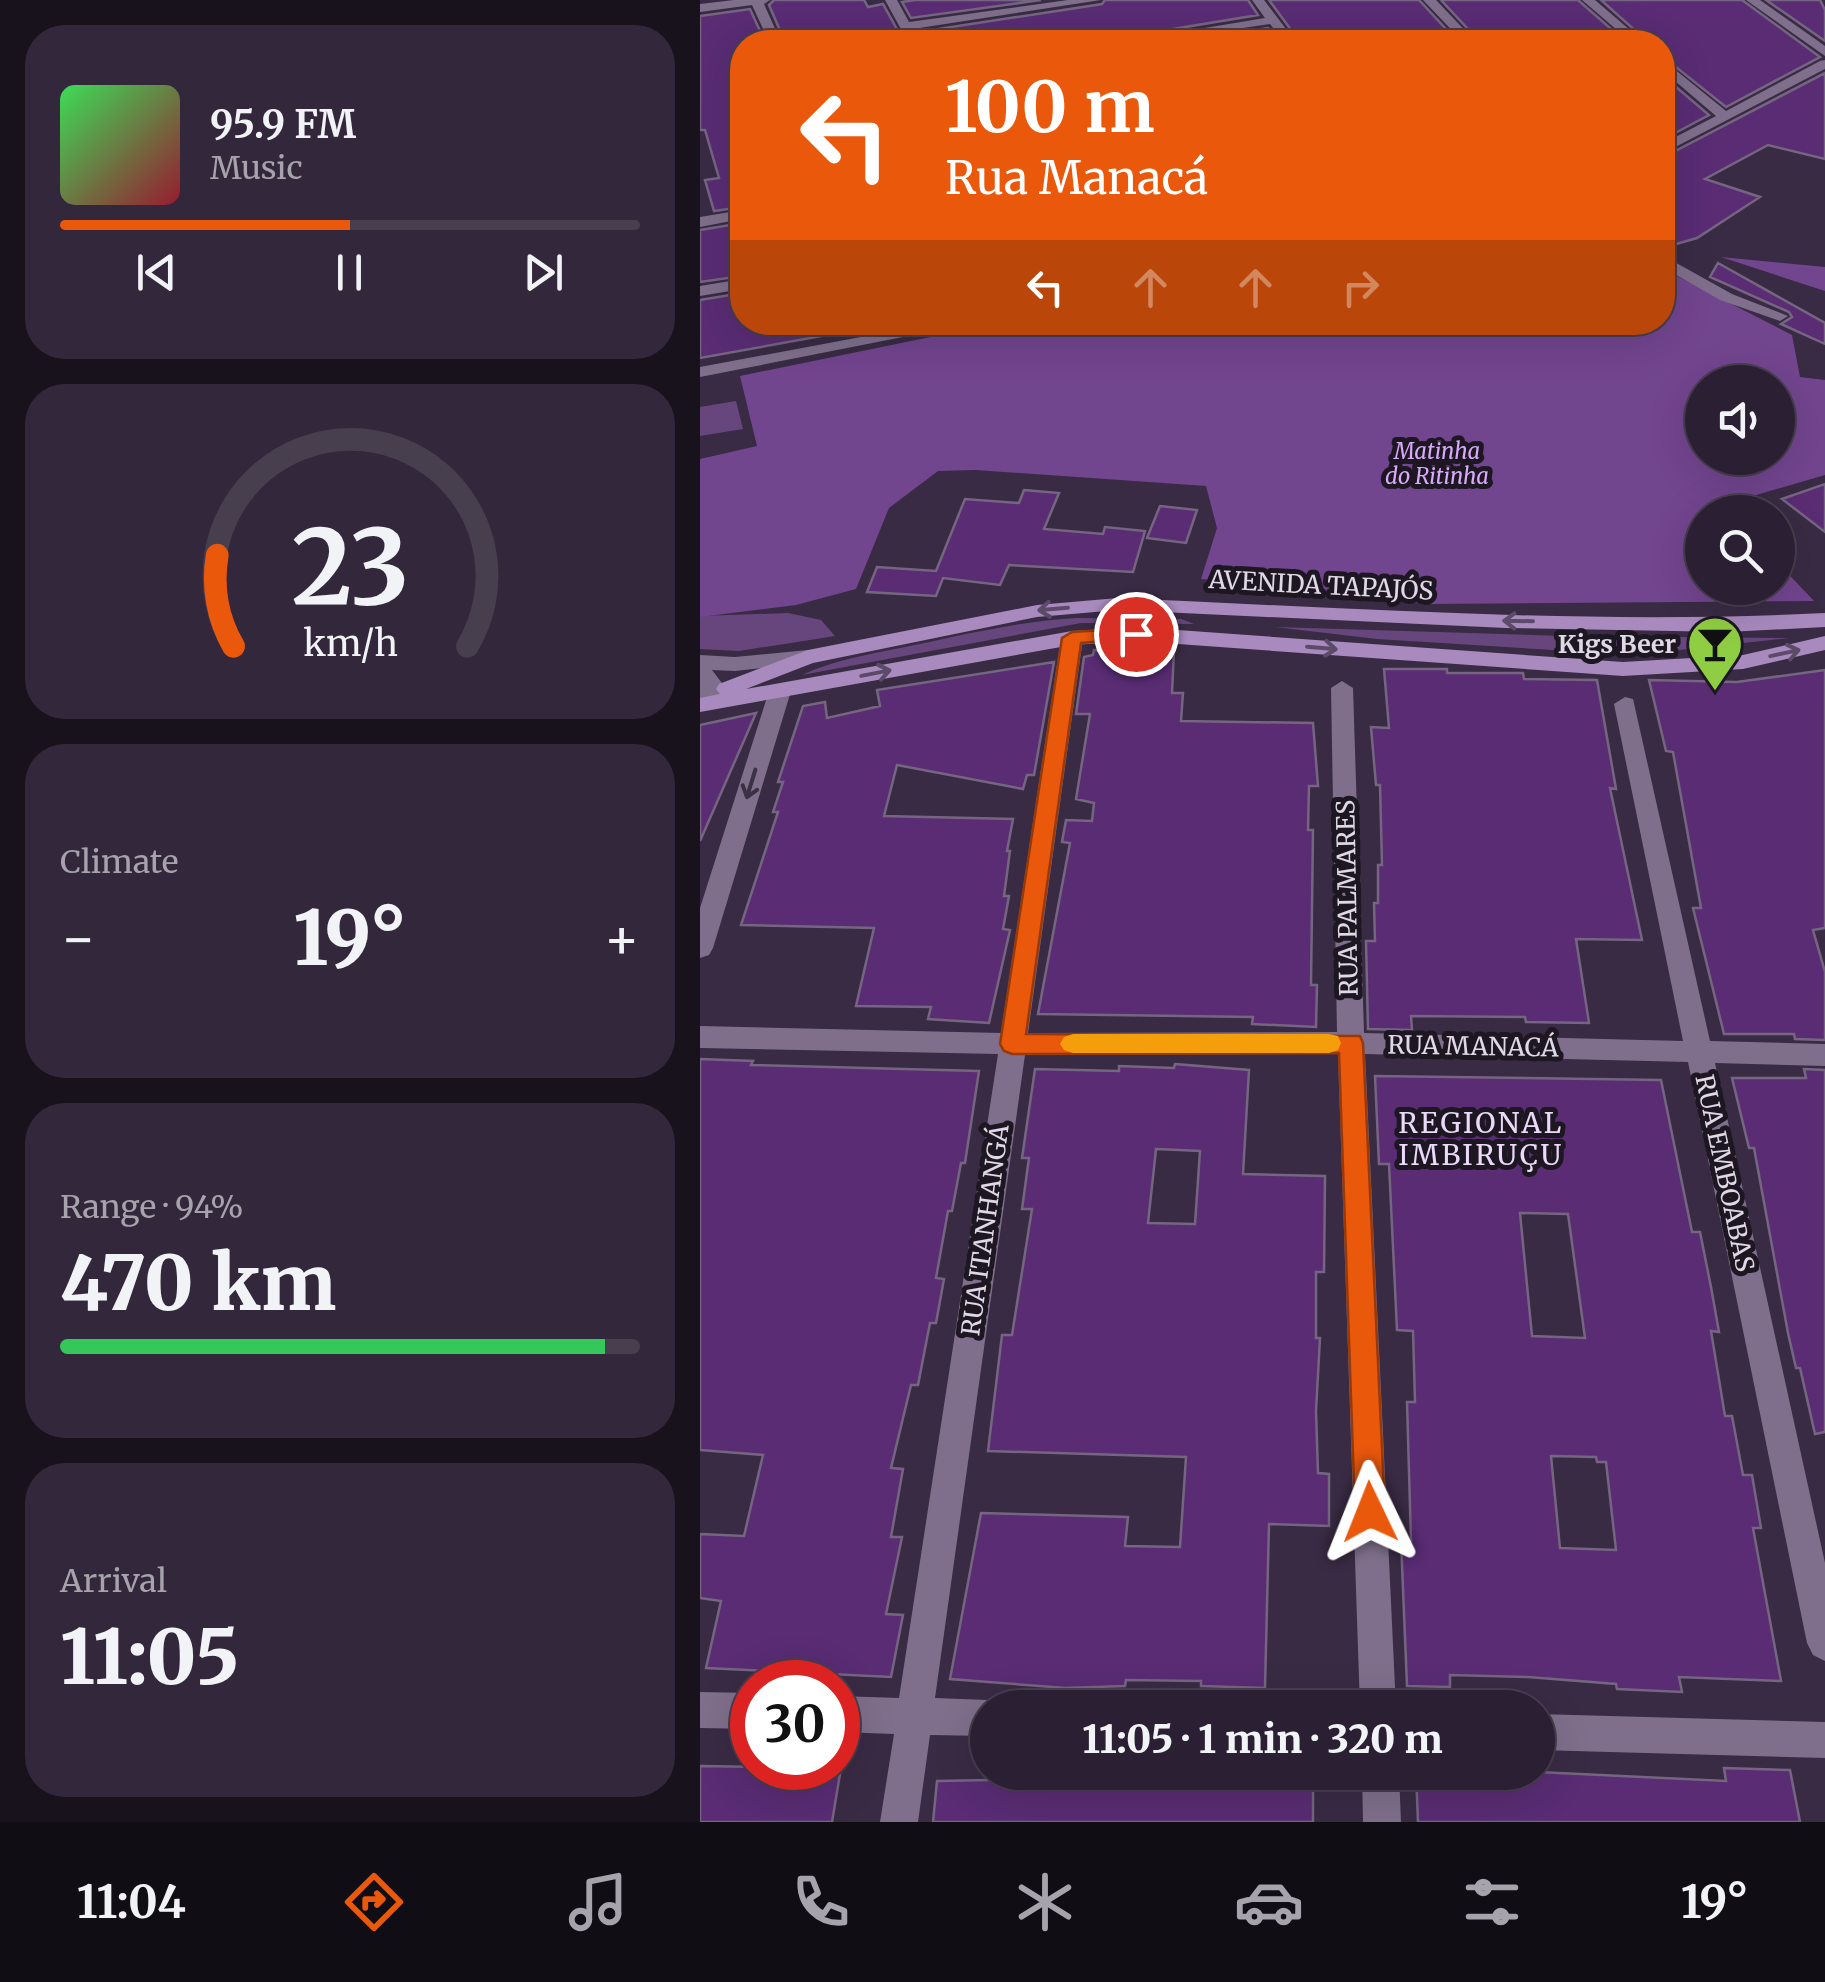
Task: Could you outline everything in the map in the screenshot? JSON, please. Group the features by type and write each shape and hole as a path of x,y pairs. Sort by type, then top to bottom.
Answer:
{"main road":[{"name":"AVENIDA TAPAJÓS","path":"703,701 808,657 1037,611 1118,604 1524,621 1727,625 1825,620"},
{"path":"1220,608 1236,621 1235,631 1225,640"},
{"path":"703,701 780,691 1072,638 1136,634 1620,669 1742,662 1825,643"}],"street":[{"path":"756,0 770,30"},
{"path":"700,8 764,0"},
{"path":"891,0 907,30"},
{"path":"905,26 1095,0"},
{"path":"1258,0 1282,30"},
{"path":"1429,0 1458,30"},
{"path":"1588,0 1624,30"},
{"path":"1752,0 1825,52"},
{"path":"1207,30 1275,20"},
{"path":"1675,143 1825,64"},
{"path":"1675,75 1725,117"},
{"path":"1796,80 1822,86"},
{"path":"700,222 730,217"},
{"path":"1675,268 1726,297 1780,316"},
{"path":"700,291 730,286"},
{"path":"700,372 901,335"},
{"name":"RUA ITANHANGÁ","path":"899,1822 1072,638"},
{"path":"700,665 808,657"},
{"path":"700,665 714,687 703,701"},
{"name":"RUA PALMARES","path":"1342,688 1351,1043 1377,1690"},
{"path":"700,948 780,691"},
{"name":"RUA EMBOABAS","path":"1625,704 1825,1643"},
{"name":"RUA MANACÁ","path":"700,1037 1012,1044 1351,1043 1825,1056"},
{"path":"700,1710 730,1711"},
{"path":"860,1715 970,1718"},
{"path":"1555,1732 1825,1740"},
{"path":"1381,1790 1382,1822"}],"shaded area":[{"path":"736,401 743,429 700,436 700,407"},
{"path":"788,613 821,620 835,636 739,651 700,649 700,616"},
{"path":"1078,618 1181,619 1194,624 1081,623 802,675 850,658 966,634"},
{"path":"1275,627 1789,638 1634,655 1377,639"}],"green space":[{"path":"1721,257 1825,267 1825,291"},
{"name":"Matinha do Ritinha","path":"1675,275 1792,335 1800,377 1825,380 1825,475 1756,495 1685,495 1685,602 1429,604 1201,579 1217,528 1206,486 975,470 938,471 889,508 856,589 796,605 700,617 700,459 757,446 740,376 940,335 1675,335"},
{"name":"Matinha do Ritinha","path":"1795,581 1814,601 1795,601"}],"building":[{"path":"774,0 864,0 868,7 883,4 897,30 780,30 769,5"},
{"path":"1041,0 911,18 902,2"},
{"path":"1105,0 1248,0 1258,15 1167,30 932,30 1102,4"},
{"path":"1269,0 1419,0 1447,30 1291,30"},
{"path":"1441,0 1578,0 1612,30 1469,30"},
{"path":"1601,0 1742,0 1820,57 1726,107 1675,66 1675,30 1635,30"},
{"path":"1766,0 1820,0 1825,10 1825,41"},
{"path":"750,9 760,30 730,30 730,209 714,211 705,180 719,178 705,130 700,130 700,16"},
{"path":"1825,73 1825,159 1768,145 1705,179 1760,197 1697,238 1675,244 1675,151"},
{"path":"1675,86 1709,115 1675,133"},
{"path":"730,225 730,278 700,282 700,230"},
{"path":"1718,263 1825,323 1825,344 1781,324 1792,317 1789,312 1710,277"},
{"path":"730,295 730,335 827,335 700,358 700,300"},
{"path":"1825,484 1825,532 1795,509 1793,495"},
{"path":"1024,490 1059,493 1044,529 1103,534 1105,527 1145,531 1133,572 1009,565 1000,585 943,578 936,596 867,592 877,567 936,571 965,499 1019,503"},
{"path":"1160,506 1197,510 1186,543 1147,538"},
{"path":"1094,650 1174,651 1172,693 1183,693 1181,721 1313,723 1318,786 1309,786 1308,830 1313,830 1311,985 1317,985 1316,1027 1252,1024 1253,1017 1038,1014 1070,843 1062,842 1066,820 1092,821 1094,803 1076,799 1090,714 1076,714 1084,657 1093,655"},
{"path":"1054,662 1034,775 1027,775 1023,789 897,765 884,816 1013,819 1007,851 1004,896 1009,896 1003,929 1010,930 989,1023 928,1019 931,1007 856,1006 874,928 741,925 778,812 773,812 783,782 778,782 803,706 825,702 827,718 880,706 877,690"},
{"path":"1384,669 1447,669 1447,673 1523,673 1524,679 1597,680 1616,789 1610,788 1642,940 1576,939 1589,1023 1526,1022 1525,1017 1411,1016 1412,1030 1368,1029 1366,941 1375,941 1374,903 1378,903 1378,865 1382,865 1380,785 1376,785 1371,727 1389,728"},
{"path":"1825,670 1825,928 1813,930 1825,972 1825,1040 1795,1039 1794,1034 1724,1034 1693,908 1701,908 1673,752 1666,751 1649,680 1737,682"},
{"path":"756,713 700,841 700,725"},
{"path":"700,1059 753,1061 751,1065 979,1071 965,1163 961,1163 952,1211 948,1211 936,1278 944,1279 936,1323 930,1323 918,1385 911,1385 891,1468 903,1469 891,1537 902,1537 886,1614 903,1615 891,1677 860,1675 860,1660 730,1660 730,1669 706,1668 721,1601 700,1598 700,1534 744,1536 763,1455 700,1450"},
{"path":"1175,1064 1249,1070 1243,1174 1325,1176 1324,1272 1316,1272 1316,1338 1320,1338 1316,1411 1318,1473 1329,1474 1329,1526 1269,1524 1265,1688 1201,1686 1201,1681 1126,1680 1125,1686 1065,1688 950,1679 981,1513 1128,1517 1125,1546 1180,1547 1186,1457 988,1451 1002,1335 1012,1335 1032,1209 1022,1209 1029,1158 1022,1158 1035,1069 1174,1068","holes":["1156,1149 1200,1151 1195,1224 1148,1223"]},
{"path":"1804,1069 1825,1070 1825,1432 1815,1434 1788,1333 1754,1148 1749,1148 1732,1078 1806,1078"},
{"path":"1375,1076 1661,1080 1692,1232 1700,1232 1711,1287 1719,1332 1711,1331 1725,1416 1732,1416 1743,1475 1752,1475 1761,1528 1753,1528 1781,1681 1679,1677 1682,1692 1617,1689 1616,1684 1528,1677 1450,1675 1450,1687 1407,1686 1401,1540 1411,1541 1407,1402 1415,1402 1413,1331 1397,1330 1389,1164 1379,1164","holes":["1520,1213 1568,1214 1585,1338 1532,1336","1551,1456 1596,1457 1597,1462 1606,1462 1616,1550 1560,1548"]},
{"path":"700,1766 730,1766 730,1790 837,1790 832,1822 700,1822"},
{"path":"1724,1768 1790,1770 1800,1822 1418,1822 1417,1790 1555,1790 1555,1773 1726,1781"},
{"path":"970,1780 970,1790 1313,1790 1313,1822 933,1822 937,1781"}],"slow traffic":[{"path":"1073,1044 1329,1043"}],"place":[{"name":"Kigs Beer","path":"1715,693"}],"district":[{"name":"REGIONAL IMBIRUÇU","path":"1481,1139"}],"route":[{"path":"1136,634 1072,638 1012,1044 1351,1043 1370,1512"}]}
